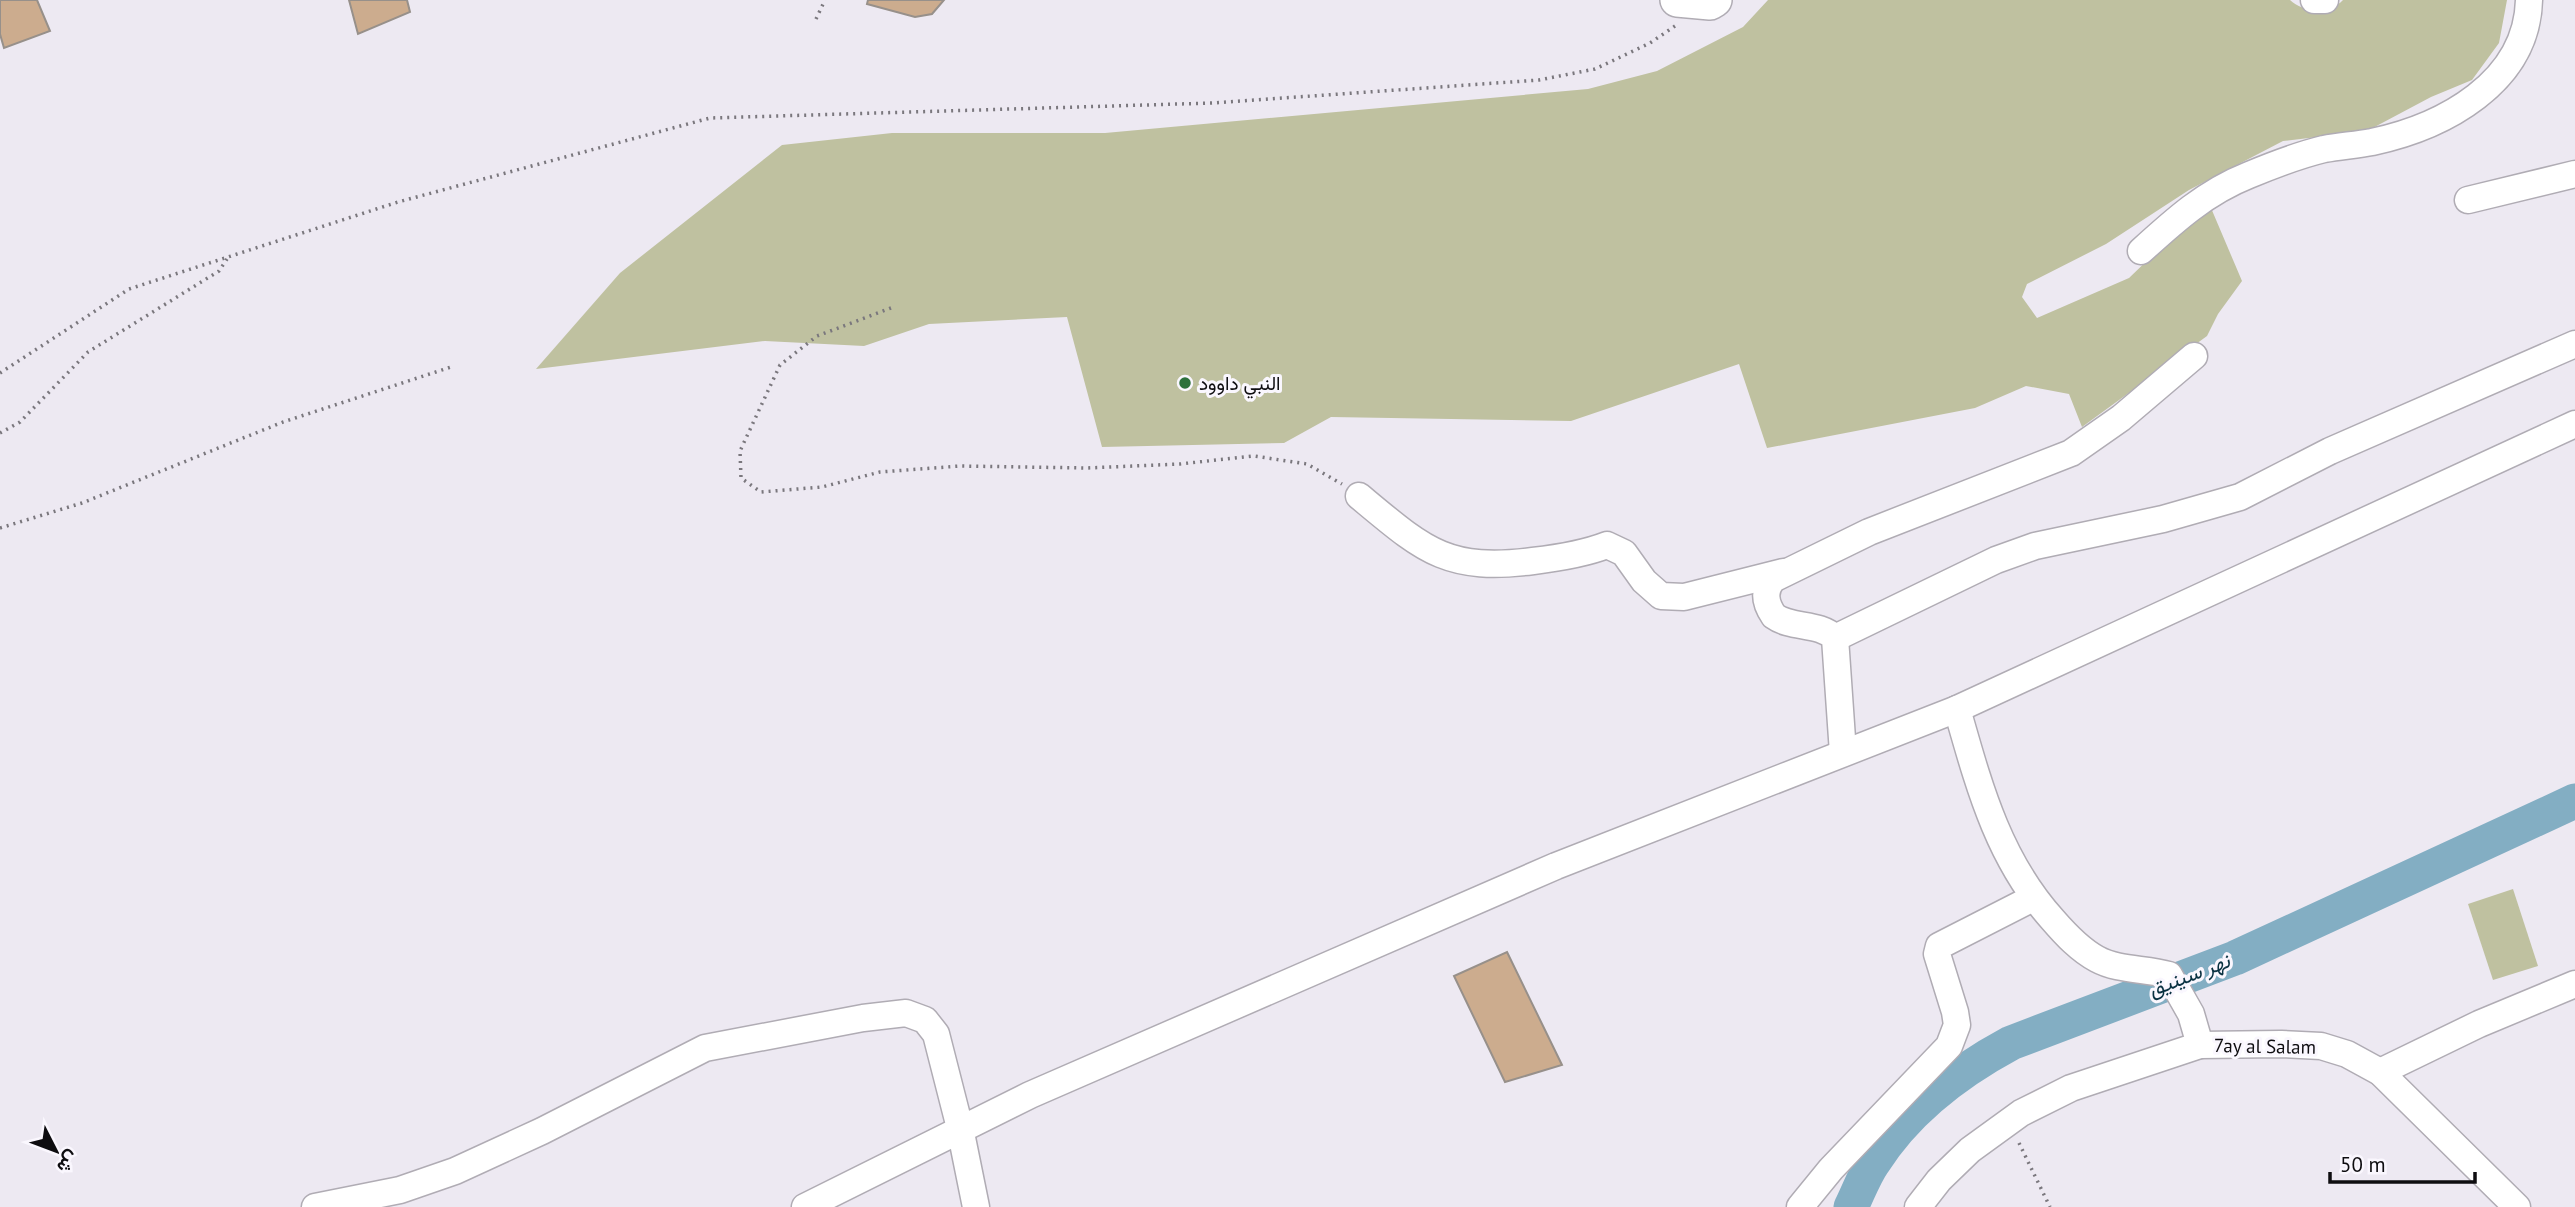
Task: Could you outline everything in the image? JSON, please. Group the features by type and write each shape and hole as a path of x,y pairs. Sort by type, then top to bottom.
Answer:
{"main road":[{"path":"1677,0 1713,1"}],"street":[{"path":"2314,0 2325,0"},
{"path":"2141,251 2207,194 2246,176 2323,150 2373,142 2408,131 2477,98 2502,72 2515,51 2526,26 2529,0"},
{"path":"2468,200 2575,174"},
{"path":"1835,638 1996,560 2035,546 2163,519 2240,497 2330,451 2575,344"},
{"path":"1359,496 1436,553 1472,565 1546,559 1607,545 1624,554 1653,591 1670,597 1704,592 1783,572 1870,532 2071,453 2121,418 2194,356"},
{"path":"805,1207 960,1128 1556,866 1957,709 2575,424"},
{"path":"1783,572 1767,587 1766,597 1774,616 1794,625 1820,629 1835,638"},
{"path":"1835,638 1843,753"},
{"path":"1957,709 1989,816 2011,864 2033,898 2079,947 2095,958 2110,965 2169,975 2191,1014 2200,1045"},
{"path":"1800,1207 1831,1169 1949,1046 1957,1025 1937,954 1939,946 2033,898"},
{"path":"2381,1072 2479,1024 2575,984"},
{"path":"316,1207 400,1190 455,1171 542,1131 705,1048 863,1018 906,1013 931,1024 941,1047 976,1207"},
{"name":"7ay al Salam","path":"1918,1207 1939,1180 1970,1150 2009,1122 2070,1088 2200,1045 2321,1046 2347,1054 2381,1072 2517,1207"}],"path":[{"path":"816,19 824,0"},
{"path":"0,373 129,289 398,202 710,118 1212,103 1539,80 1595,69 1650,43 1713,1"},
{"path":"0,433 19,422 88,352 219,271 228,257"},
{"path":"891,308 817,335 780,365 740,451 741,478 761,492 822,487 880,472 960,466 1087,468 1180,464 1254,456 1307,464 1326,472 1359,496"},
{"path":"0,528 82,503 283,422 454,366"},
{"path":"2009,1122 2050,1207"}],"green space":[{"path":"1768,0 2290,0 2302,7 2324,10 2343,0 2507,0 2499,43 2472,80 2431,97 2367,131 2283,141 2189,190 2106,244 2027,284 2022,297 2037,318 2129,278 2183,226 2211,208 2242,281 2218,314 2207,336 2082,427 2069,394 2026,386 1975,408 1767,448 1739,364 1571,421 1331,417 1284,443 1102,447 1067,317 929,324 864,346 765,341 536,369 620,273 782,145 892,133 1105,133 1588,89 1657,71 1743,27"},
{"path":"2513,889 2538,966 2493,980 2468,904"}],"building":[{"path":"0,0 37,0 50,31 4,48 0,34"},
{"path":"349,0 407,0 410,12 358,34"},
{"path":"868,0 944,0 932,14 915,17 867,4"},
{"path":"1507,952 1562,1065 1505,1082 1454,976"}],"waterway":[{"name":"نهر سينيق","path":"1851,1207 1873,1163 1901,1126 1934,1094 1991,1054 2011,1043 2235,958 2575,801"}],"place":[{"name":"النبي داوود","path":"1185,383"}]}
